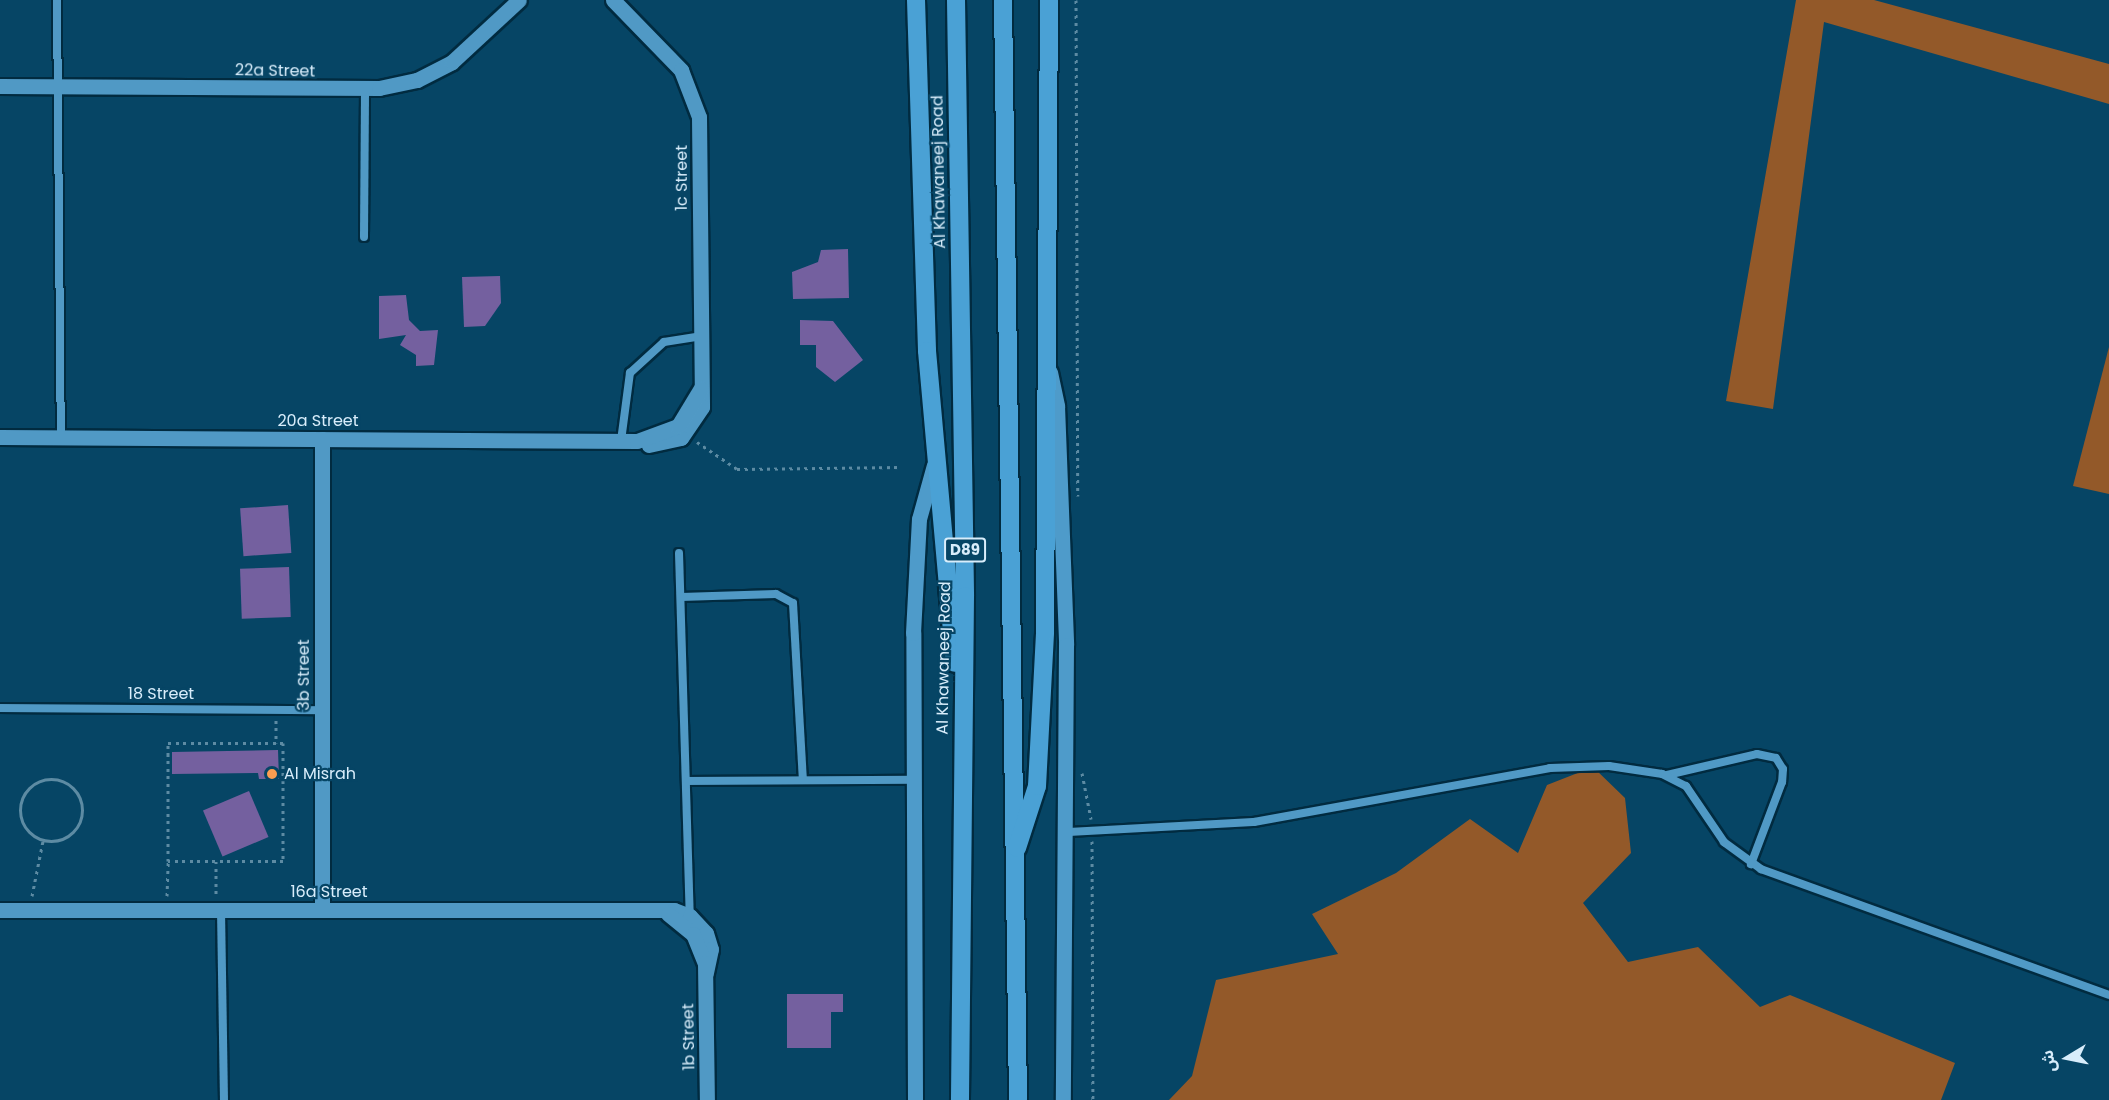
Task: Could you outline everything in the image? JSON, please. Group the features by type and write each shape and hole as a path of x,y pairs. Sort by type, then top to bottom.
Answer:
{"highway":[{"path":"916,0 934,465 963,715"},
{"name":"Al Khawaneej Road","path":"956,0 963,715 960,1100"},
{"name":"D89","path":"1003,0 1018,1100"},
{"path":"1015,853 1037,786 1048,366 1049,0"}],"street":[{"name":"22a Street","path":"0,86 366,89 417,80 452,62 519,0"},
{"name":"1c Street","path":"613,0 681,70 697,104 701,388 699,417 682,429"},
{"path":"1048,366 1058,406 1068,832 1063,1100"},
{"name":"20a Street","path":"0,437 629,441 682,429"},
{"name":"3b Street","path":"322,439 322,910"},
{"path":"915,1100 912,780 919,519 934,465"},
{"name":"16a Street","path":"0,910 657,911 695,925"},
{"name":"1b Street","path":"695,925 706,974 707,1100"}],"lane":[{"path":"57,0 61,437"},
{"path":"364,237 366,89"},
{"path":"629,441 630,373 664,342 701,336"},
{"path":"679,553 686,781 695,925"},
{"path":"681,597 776,594 793,603 803,780"},
{"name":"18 Street","path":"0,708 322,710"},
{"path":"1068,832 1254,822 1550,768 1609,766 1667,775 1757,754 1776,758 1782,782 1750,864"},
{"path":"1667,775 1691,792 1716,833 1750,864 2109,995"},
{"path":"686,781 912,780"},
{"path":"219,910 224,1100"}],"path":[{"path":"1076,0 1078,509"},
{"path":"682,429 712,457 737,469 902,467"},
{"path":"275,710 276,743"},
{"path":"167,910 168,743 283,743 283,861 168,861"},
{"path":"1082,766 1092,832 1093,1100"},
{"path":"39,782 63,782 76,792 82,816 68,837 44,840 24,825 22,801 39,782"},
{"path":"29,910 44,840"},
{"path":"216,861 219,910"}],"shaded area":[{"path":"1796,0 1874,0 2109,64 2109,104 1824,22 1773,409 1726,401"},
{"path":"2109,347 2109,494 2073,486"},
{"path":"1593,767 1625,798 1631,853 1583,903 1628,962 1698,947 1760,1007 1790,995 1955,1063 1941,1100 1169,1100 1192,1076 1216,980 1338,954 1312,914 1396,873 1470,819 1518,853 1547,785"}],"building":[{"path":"848,249 849,298 793,299 792,272 818,262 821,250"},
{"path":"500,276 501,303 485,326 464,327 462,277"},
{"path":"406,295 409,320 420,331 438,330 434,365 416,366 416,355 400,345 406,335 379,339 379,296"},
{"path":"800,320 833,321 863,360 835,382 816,367 816,345 800,345"},
{"path":"288,505 291,553 243,556 240,508"},
{"path":"289,567 291,617 242,619 240,569"},
{"path":"278,750 279,779 259,779 258,773 172,774 172,752"},
{"path":"249,791 269,837 223,857 203,811"},
{"path":"787,994 843,994 843,1012 831,1012 831,1048 787,1048"}],"place":[{"name":"Al Misrah","path":"272,774"}]}
